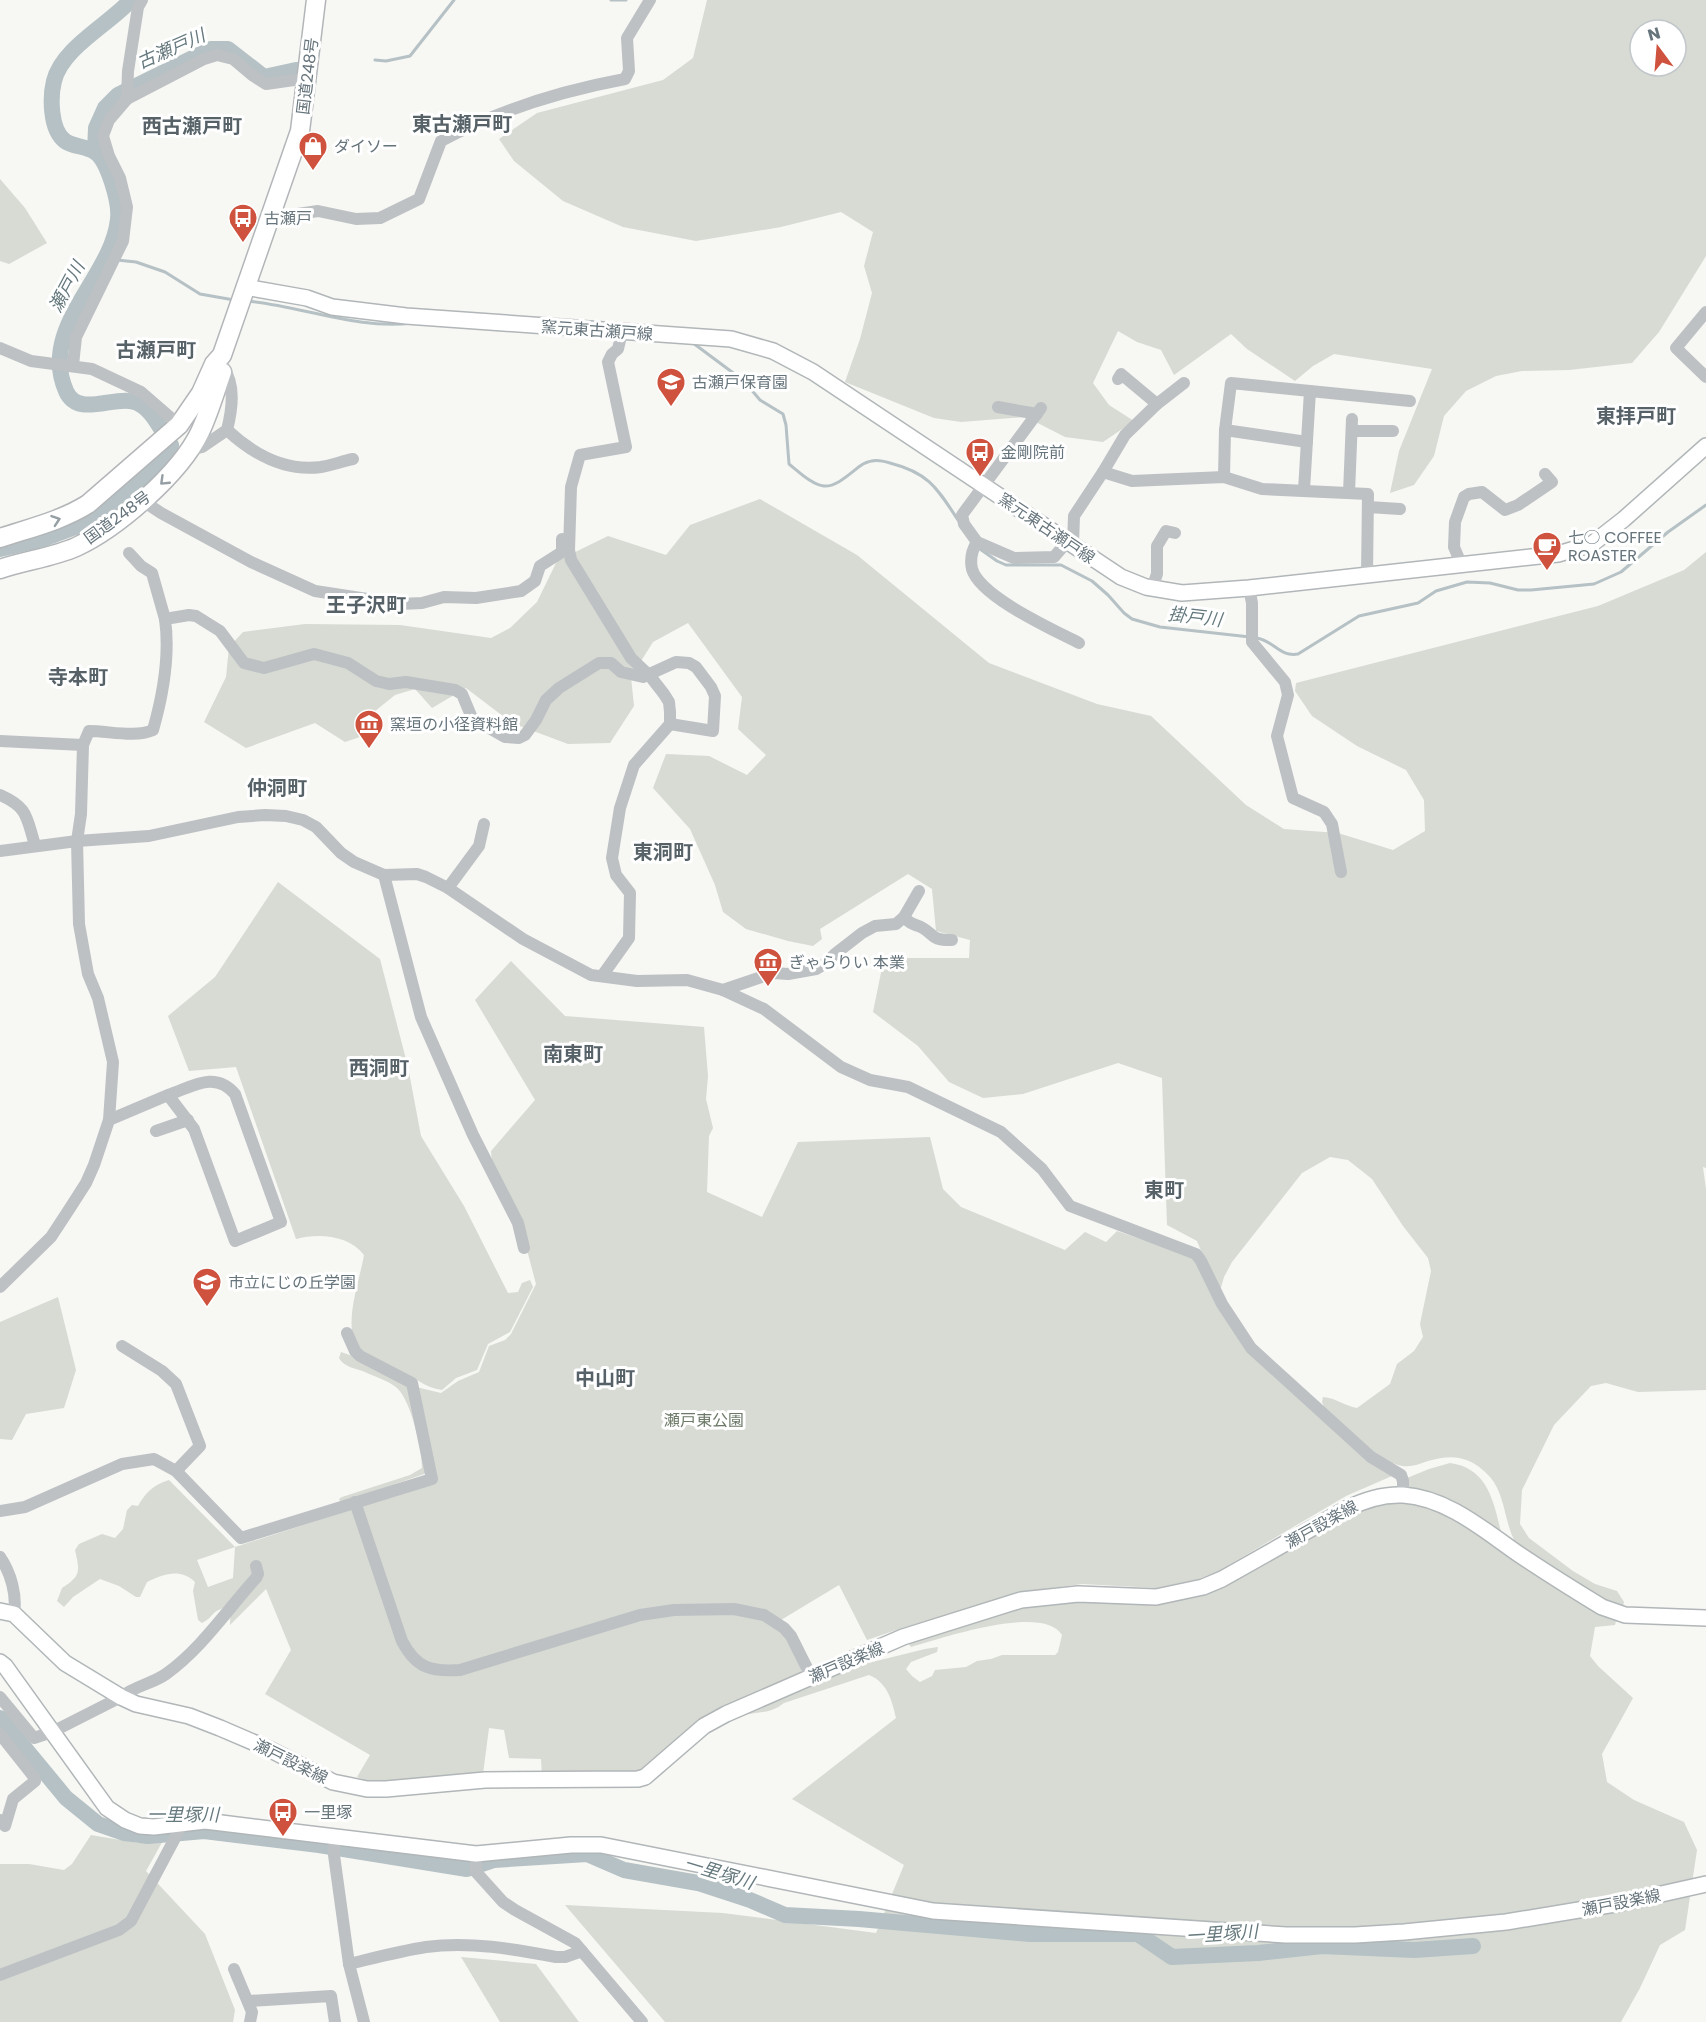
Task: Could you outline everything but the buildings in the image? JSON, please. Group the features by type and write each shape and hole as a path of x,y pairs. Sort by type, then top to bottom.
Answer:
{"highway":[{"name":"国道248号","path":"0,569 74,548 92,538 143,501 176,469 200,432 242,296 300,131 316,0"},
{"name":"国道248号","path":"0,538 72,514 88,504 176,428 201,393 214,364 223,361"}],"main road":[{"name":"窯元東古瀬戸線","path":"242,296 307,298 332,307 406,316 731,339 773,351 813,372 1121,577 1152,588 1182,593 1558,555 1592,544 1624,519 1706,446"},
{"name":"瀬戸設楽線","path":"7,1612 65,1663 121,1697 136,1704 189,1716 269,1749 333,1782 367,1789 485,1780 638,1779 645,1777 704,1726 903,1637 1021,1600 1078,1594 1156,1597 1203,1587 1222,1579 1361,1502 1379,1497 1403,1495 1439,1503 1602,1607 1625,1615 1706,1618"},
{"name":"瀬戸設楽線","path":"0,1649 2,1666 107,1808 125,1820 140,1826 181,1828 205,1821 476,1856 571,1845 601,1845 933,1911 1286,1935 1355,1935 1506,1922 1621,1903 1706,1884"}],"street":[{"path":"72,365 76,337 123,241 127,207 120,178 109,156 103,136 110,120 127,95 138,7 142,0"},
{"path":"271,218 318,211 356,219 380,218 419,199 441,141 509,109 552,95 625,79 629,71 627,38 650,0"},
{"path":"127,95 204,59 217,56 233,59 266,84 308,78"},
{"path":"1706,312 1676,348 1706,377"},
{"path":"602,976 629,938 630,893 616,875 612,858 620,808 634,765 670,724 669,702 650,676 631,657 572,560 568,533 571,487 580,455 626,447 608,362 618,349 622,332"},
{"path":"0,348 18,357 92,369 141,392 176,428"},
{"path":"190,450 202,447 227,430 232,400 228,373 223,361"},
{"path":"1118,379 1121,374 1157,404"},
{"path":"998,407 1039,411 985,487 962,515 964,524 976,544 1014,558 1054,557 1070,544 1074,516 1125,435 1157,404 1184,383"},
{"path":"1224,477 1230,383 1410,402"},
{"path":"1304,490 1310,391"},
{"path":"1349,493 1352,425 1393,432"},
{"path":"227,430 260,456 276,462 319,467 353,459"},
{"path":"1226,430 1307,442"},
{"path":"1103,472 1132,481 1224,477 1262,489 1368,494 1367,575"},
{"path":"1462,566 1454,547 1455,522 1464,497 1482,492 1505,510 1518,505 1552,482 1545,474"},
{"path":"143,501 250,562 315,591 400,604 422,603 444,597 476,598 521,591 535,581 540,566 562,552 563,535 568,533"},
{"path":"1368,507 1400,509"},
{"path":"1152,588 1157,574 1157,546 1166,531 1175,533"},
{"path":"976,544 972,551 972,568 977,578 995,597 1079,643"},
{"path":"0,1287 51,1236 70,1209 86,1183 110,1120 113,1062 98,998 88,974 79,924 77,841 81,814 83,745 89,731 136,733 153,730 161,695 166,656 165,618 152,573 129,554"},
{"path":"1249,588 1252,603 1252,638 1285,682 1288,695 1277,736 1293,798 1324,812 1332,824 1341,872"},
{"path":"165,618 196,616 220,632 244,663 264,668 314,654 348,663 376,681 388,684 406,682 455,690 462,694 472,718 506,737 519,738 525,735 546,700 559,688 599,663 611,663 621,672 643,677 650,676 676,662 689,663 696,667 715,696 713,731 670,724"},
{"path":"0,741 83,745"},
{"path":"0,795 25,811 35,845"},
{"path":"0,851 77,841 149,837 238,817 286,816 311,823 341,853 354,862 384,875 417,874 448,888 524,939 591,975 637,981 687,980 723,990 764,1009 841,1067 870,1080 908,1087 1001,1132 1042,1169 1070,1206 1196,1254 1202,1261 1222,1304 1251,1348 1371,1457 1401,1475 1403,1495"},
{"path":"448,888 479,846 484,824"},
{"path":"384,875 421,1017 472,1135 513,1211 524,1248"},
{"path":"723,990 773,974 816,969 862,933 875,926 896,924 904,916 919,891"},
{"path":"904,916 908,922 923,928 933,938 952,940"},
{"path":"110,1120 168,1095 212,1081 220,1082 235,1094 281,1222 235,1241 194,1129 168,1095"},
{"path":"156,1131 188,1120"},
{"path":"0,1511 25,1507 122,1464 154,1460 176,1471 241,1538 432,1479 412,1383 360,1356 346,1333"},
{"path":"122,1346 162,1371 176,1384 200,1446 176,1471"},
{"path":"355,1502 402,1641 408,1654 429,1668 443,1671 460,1670 640,1615 675,1610 734,1609 764,1615 784,1628 791,1636 812,1676"},
{"path":"0,1557 9,1572 16,1602 7,1612"},
{"path":"0,1697 34,1738 52,1732 127,1692 161,1677 192,1653 256,1578 258,1574 256,1566"},
{"path":"0,1734 35,1781 13,1799 5,1826 0,1820"},
{"path":"0,1975 125,1926 131,1921 181,1828"},
{"path":"336,1837 334,1855 349,1964 364,2022"},
{"path":"476,1856 476,1872 504,1902 533,1921 575,1943 642,2022"},
{"path":"349,1964 426,1947 448,1945 484,1946 556,1958 582,1951"},
{"path":"234,1969 252,2012 250,2022"},
{"path":"248,2001 331,1996 335,2022"}],"green space":[{"path":"707,0 1706,0 1706,256 1659,332 1632,363 1569,370 1522,371 1496,376 1466,391 1444,416 1434,456 1414,485 1390,493 1399,451 1432,369 1334,354 1313,366 1295,381 1247,349 1231,334 1174,375 1161,350 1137,342 1118,331 1093,383 1109,405 1134,421 1103,442 1065,437 1026,417 961,422 934,418 845,382 860,339 872,293 864,266 873,232 841,212 781,227 696,241 623,227 563,201 514,161 499,139 537,113 663,80 693,58"},
{"path":"0,179 25,208 47,243 9,264 0,261"},
{"path":"760,499 857,555 989,663 1097,704 1151,716 1246,805 1284,829 1338,833 1393,850 1425,831 1424,800 1406,770 1357,746 1312,716 1295,691 1296,683 1598,606 1684,570 1706,552 1706,1168 1703,1167 1706,1189 1706,1390 1638,1392 1606,1383 1591,1386 1554,1425 1522,1490 1520,1524 1529,1538 1573,1571 1595,1584 1617,1591 1624,1602 1623,1607 1612,1606 1517,1545 1495,1484 1476,1465 1454,1457 1413,1466 1398,1465 1387,1461 1350,1433 1325,1409 1322,1402 1323,1397 1357,1408 1390,1384 1397,1364 1414,1351 1423,1337 1420,1324 1431,1271 1428,1258 1403,1226 1372,1179 1348,1160 1330,1157 1302,1173 1232,1262 1219,1294 1197,1241 1167,1225 1162,1078 1118,1063 1023,1094 983,1098 949,1082 918,1046 873,1012 884,958 969,958 970,940 936,931 932,889 908,874 820,929 822,939 813,946 746,929 723,912 715,885 690,829 653,788 666,754 709,756 747,775 766,755 738,729 742,697 688,623 653,642 631,677 634,706 610,743 568,744 512,723 466,688 432,708 415,689 395,695 369,716 372,733 345,742 315,723 246,748 204,722 226,677 229,647 243,632 305,624 400,625 491,638 510,628 537,602 557,561 608,536 666,555 690,525"},
{"path":"278,882 380,959 408,1067 421,1136 464,1206 508,1293 518,1292 522,1283 530,1280 533,1287 510,1332 488,1344 477,1370 456,1378 442,1390 425,1385 364,1353 357,1346 353,1337 352,1314 364,1255 350,1243 333,1237 314,1236 296,1239 236,1067 189,1071 168,1016 215,977"},
{"name":"瀬戸東公園","path":"511,961 565,1016 704,1027 708,1076 706,1099 713,1128 709,1136 707,1192 762,1217 798,1142 930,1137 943,1189 961,1207 1065,1250 1085,1232 1106,1242 1117,1231 1192,1257 1246,1346 1391,1471 1392,1476 1346,1496 1217,1572 1198,1579 1157,1588 1082,1584 1022,1592 867,1640 839,1585 776,1623 797,1657 801,1676 641,1773 542,1776 541,1759 509,1758 504,1730 489,1728 483,1774 370,1782 357,1777 370,1755 265,1694 291,1650 266,1589 230,1625 231,1602 204,1622 198,1620 193,1591 195,1582 178,1574 166,1575 147,1582 140,1597 100,1579 73,1597 64,1607 57,1601 62,1588 78,1573 75,1550 79,1544 102,1534 115,1538 123,1529 127,1510 132,1505 138,1506 150,1490 169,1480 235,1547 437,1482 416,1387 441,1393 458,1381 479,1372 489,1346 505,1340 511,1334 536,1284 527,1250 492,1163 491,1151 535,1100 475,1000","holes":["235,1547 233,1578 208,1587 197,1560"]},
{"path":"58,1297 76,1370 64,1408 26,1414 12,1440 0,1439 0,1322"},
{"path":"341,1352 407,1383 427,1473 341,1503 339,1499 342,1497 410,1475 422,1468 415,1425 402,1394 386,1381 344,1364 339,1358"},
{"path":"1450,1463 1463,1466 1473,1472 1488,1489 1502,1536 1469,1512 1446,1499 1421,1489 1407,1487 1407,1478"},
{"path":"1396,1502 1425,1507 1452,1518 1616,1621 1615,1625 1595,1627 1590,1656 1633,1698 1602,1754 1607,1782 1634,1800 1684,1822 1697,1850 1685,1930 1660,1945 1621,2022 665,2022 565,1905 723,1913 876,1933 904,1865 792,1799 896,1718 884,1687 869,1675 784,1703 772,1710 733,1717 844,1669 925,1649 938,1647 937,1652 911,1662 906,1669 920,1682 932,1676 935,1670 966,1667 977,1661 1002,1655 1055,1655 1058,1652 1062,1635 1051,1626 1034,1622 990,1626 911,1647 909,1644 941,1630 1015,1608 1072,1600 1157,1601 1362,1507"},
{"path":"91,1835 138,1843 165,1837 146,1871 205,1934 235,2010 233,2022 0,2022 0,1864 29,1864 64,1870 72,1864"},
{"path":"461,1957 536,1964 579,2022 500,2022"}],"waterway":[{"name":"瀬戸川","path":"0,549 43,539 75,527 128,492 166,459 171,445 146,408 133,401 90,405 72,400 66,391 60,368 61,345 79,303 113,241 118,212 112,183 100,157 91,150 65,141 56,129 52,113 54,81 66,58 76,47 131,0"},
{"name":"古瀬戸川","path":"375,60 386,61 410,56 454,0"},
{"name":"古瀬戸川","path":"611,0 626,0"},
{"name":"古瀬戸川","path":"95,152 96,128 105,108 118,95 211,49 228,49 264,77 296,70"},
{"path":"117,260 136,262 165,272 200,294 234,300"},
{"path":"247,301 371,323 412,323"},
{"name":"掛戸川","path":"693,343 744,381 760,400 783,414 789,464 810,480 819,485 829,486 867,462 876,460 886,462 914,472 931,483 958,520"},
{"name":"掛戸川","path":"1257,638 1286,653 1298,654 1359,616 1418,603 1436,591 1467,582 1490,583 1518,590 1594,584 1621,572 1668,532 1706,505"},
{"name":"掛戸川","path":"980,549 1006,565 1061,565 1092,581 1132,619 1160,627 1250,637"},
{"name":"一里塚川","path":"0,1718 66,1798 98,1824 124,1833 148,1836 204,1831 319,1845 467,1869 494,1860 587,1854 624,1870 698,1883 750,1900 785,1915 1030,1934 1138,1934 1172,1957 1258,1953 1322,1946 1414,1950 1473,1946"}],"place":[{"name":"ダイソー","path":"313,172"},
{"name":"古瀬戸","path":"243,244"},
{"name":"古瀬戸保育園","path":"671,408"},
{"name":"金剛院前","path":"980,478"},
{"name":"七◯ COFFEE ROASTER","path":"1547,572"},
{"name":"窯垣の小径資料館","path":"369,750"},
{"name":"ぎゃらりい 本業","path":"768,988"},
{"name":"市立にじの丘学園","path":"207,1308"},
{"name":"一里塚","path":"283,1838"}],"district":[{"name":"東古瀬戸町","path":"462,124"},
{"name":"西古瀬戸町","path":"192,126"},
{"name":"古瀬戸町","path":"156,350"},
{"name":"東拝戸町","path":"1636,416"},
{"name":"王子沢町","path":"366,605"},
{"name":"寺本町","path":"78,677"},
{"name":"仲洞町","path":"277,788"},
{"name":"東洞町","path":"663,852"},
{"name":"南東町","path":"573,1054"},
{"name":"西洞町","path":"379,1068"},
{"name":"東町","path":"1164,1190"},
{"name":"中山町","path":"605,1378"}]}
